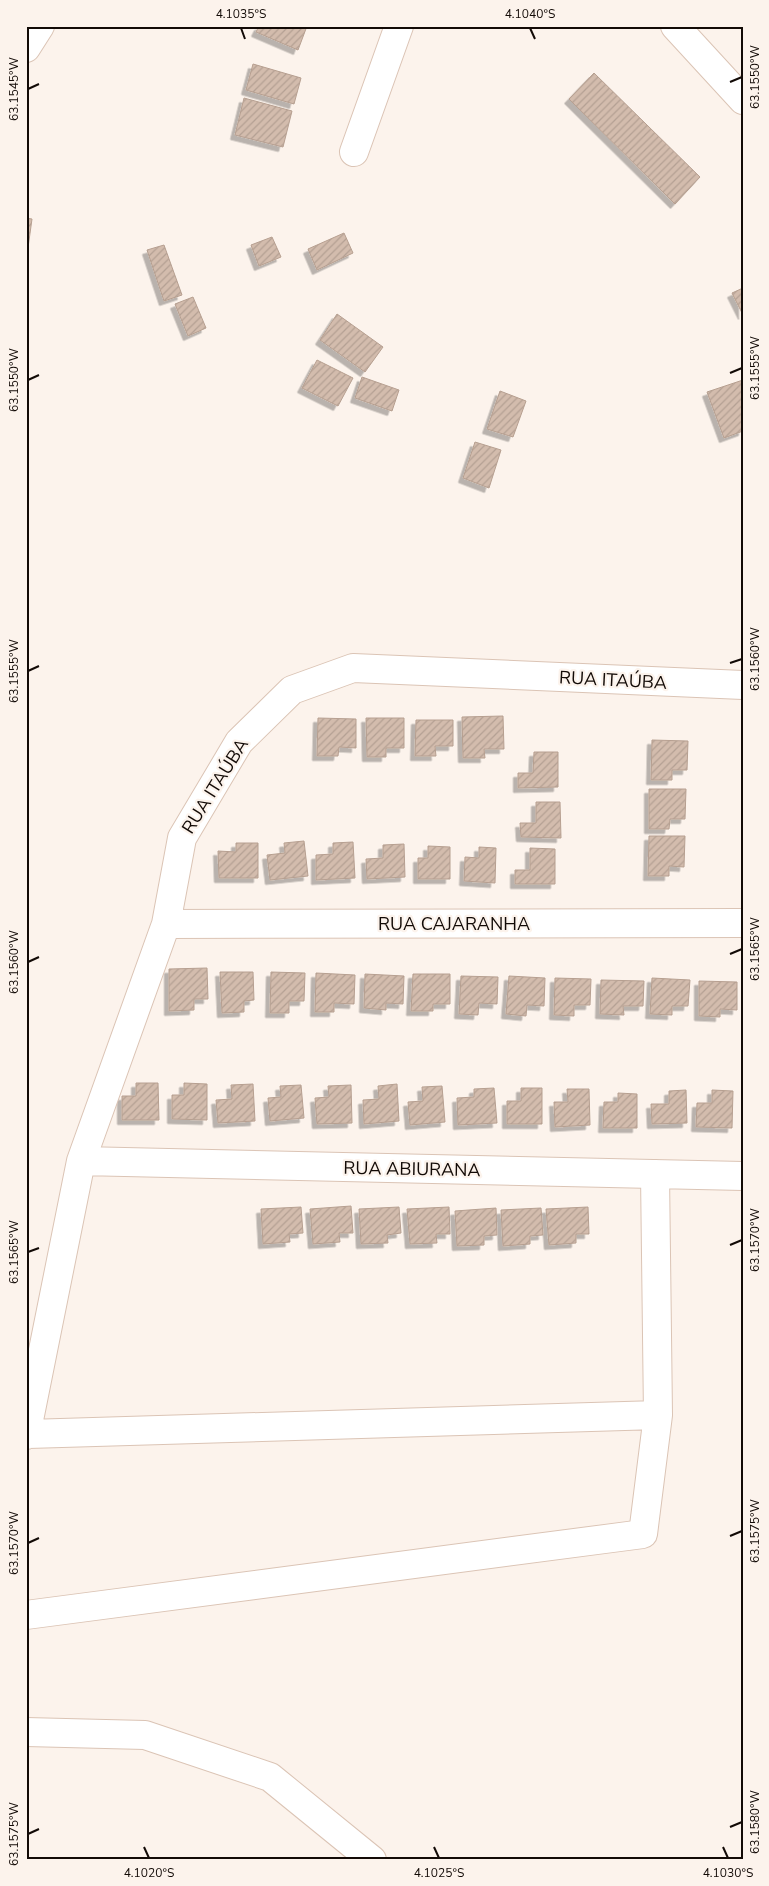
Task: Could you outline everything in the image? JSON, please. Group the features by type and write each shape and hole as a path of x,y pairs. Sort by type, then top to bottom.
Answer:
{"street":[{"path":"26,48 40,26"},
{"path":"354,152 399,26"},
{"path":"675,26 743,100"},
{"name":"RUA ITAÚBA","path":"27,1434 81,1160 166,924 182,838 239,742 292,690 353,668 743,685"},
{"name":"RUA CAJARANHA","path":"166,924 743,924"},
{"name":"RUA ABIURANA","path":"81,1160 743,1176"},
{"path":"26,1615 643,1534 658,1415 655,1174"},
{"path":"27,1434 658,1415"},
{"path":"26,1732 145,1735 270,1778 372,1860"}],"building":[{"path":"259,26 307,26 298,50 256,32"},
{"path":"253,64 301,78 294,104 246,90"},
{"path":"594,73 700,177 675,204 569,99"},
{"path":"244,98 292,111 283,147 235,135"},
{"path":"26,218 32,219 27,255 26,255"},
{"path":"344,233 353,253 317,270 308,249"},
{"path":"272,237 281,257 259,266 251,245"},
{"path":"164,245 182,295 164,301 147,250"},
{"path":"743,288 743,315 732,293"},
{"path":"193,297 206,328 188,336 175,304"},
{"path":"337,314 383,347 365,372 320,340"},
{"path":"317,360 353,378 338,406 302,388"},
{"path":"362,377 399,390 392,411 355,398"},
{"path":"743,380 743,431 724,438 707,392"},
{"path":"500,391 526,401 513,437 487,429"},
{"path":"475,442 501,450 489,488 463,478"},
{"path":"503,716 504,749 484,749 485,758 463,758 462,717"},
{"path":"318,718 356,719 356,748 339,747 338,756 317,756"},
{"path":"366,718 404,718 404,748 386,748 386,757 367,757"},
{"path":"416,720 453,720 453,746 435,746 436,756 415,756"},
{"path":"652,740 688,741 687,770 672,770 672,780 651,780"},
{"path":"534,752 558,752 558,787 518,788 518,773 533,773"},
{"path":"649,789 686,789 685,819 670,819 669,829 649,829"},
{"path":"536,802 560,802 561,838 521,837 520,823 536,823"},
{"path":"649,836 685,836 684,867 669,866 669,876 648,876"},
{"path":"304,841 308,876 270,880 267,855 285,853 284,843"},
{"path":"353,842 355,878 316,880 316,855 333,854 333,843"},
{"path":"236,843 258,843 258,878 219,878 218,851 236,852"},
{"path":"404,844 405,877 367,879 366,859 383,858 383,845"},
{"path":"428,846 450,847 450,879 418,879 418,858 428,858"},
{"path":"479,847 496,848 495,883 464,881 465,857 479,858"},
{"path":"530,848 555,849 555,884 515,884 515,870 530,870"},
{"path":"207,968 208,999 194,999 194,1010 169,1011 169,969"},
{"path":"220,972 253,972 254,1000 244,1001 244,1012 222,1013"},
{"path":"271,972 305,973 304,1001 289,1001 289,1013 270,1013"},
{"path":"316,973 355,975 354,1004 334,1003 334,1012 315,1012"},
{"path":"365,974 404,976 403,1004 386,1003 386,1010 364,1008"},
{"path":"413,974 450,974 450,1004 433,1004 433,1011 411,1011"},
{"path":"461,976 498,977 497,1004 479,1003 478,1015 459,1014"},
{"path":"509,976 545,978 544,1006 527,1005 526,1016 506,1014"},
{"path":"555,978 591,979 590,1005 574,1005 574,1016 554,1015"},
{"path":"652,978 690,980 688,1006 672,1006 672,1015 650,1014"},
{"path":"601,980 644,981 643,1006 623,1006 624,1015 600,1014"},
{"path":"699,981 737,982 737,1010 720,1009 720,1017 699,1016"},
{"path":"136,1083 158,1083 159,1120 122,1120 122,1096 136,1096"},
{"path":"184,1083 207,1084 207,1120 172,1119 172,1095 184,1095"},
{"path":"253,1084 255,1121 218,1123 216,1100 232,1099 231,1085"},
{"path":"397,1084 399,1121 364,1124 363,1100 379,1099 378,1086"},
{"path":"301,1085 304,1118 270,1121 268,1098 281,1097 280,1086"},
{"path":"351,1085 352,1123 317,1124 315,1098 329,1097 328,1086"},
{"path":"442,1086 445,1122 410,1125 408,1102 423,1101 422,1087"},
{"path":"494,1088 497,1123 458,1125 457,1098 474,1097 474,1089"},
{"path":"521,1088 542,1088 542,1124 507,1124 507,1101 521,1101"},
{"path":"567,1089 589,1089 590,1125 555,1127 554,1102 568,1102"},
{"path":"686,1090 687,1123 652,1124 651,1104 669,1104 669,1091"},
{"path":"712,1090 733,1091 732,1128 696,1127 697,1103 712,1103"},
{"path":"618,1093 637,1094 637,1128 603,1128 604,1102 618,1102"},
{"path":"351,1206 353,1233 339,1233 340,1242 313,1244 310,1209"},
{"path":"301,1207 303,1233 289,1234 290,1242 263,1244 261,1209"},
{"path":"399,1207 401,1233 387,1235 388,1243 361,1244 359,1209"},
{"path":"449,1207 450,1234 436,1234 437,1243 410,1244 407,1209"},
{"path":"588,1207 589,1234 576,1234 576,1243 549,1245 546,1209"},
{"path":"496,1208 497,1235 484,1236 484,1245 457,1246 455,1211"},
{"path":"541,1208 543,1235 530,1236 530,1244 503,1246 501,1210"}]}
